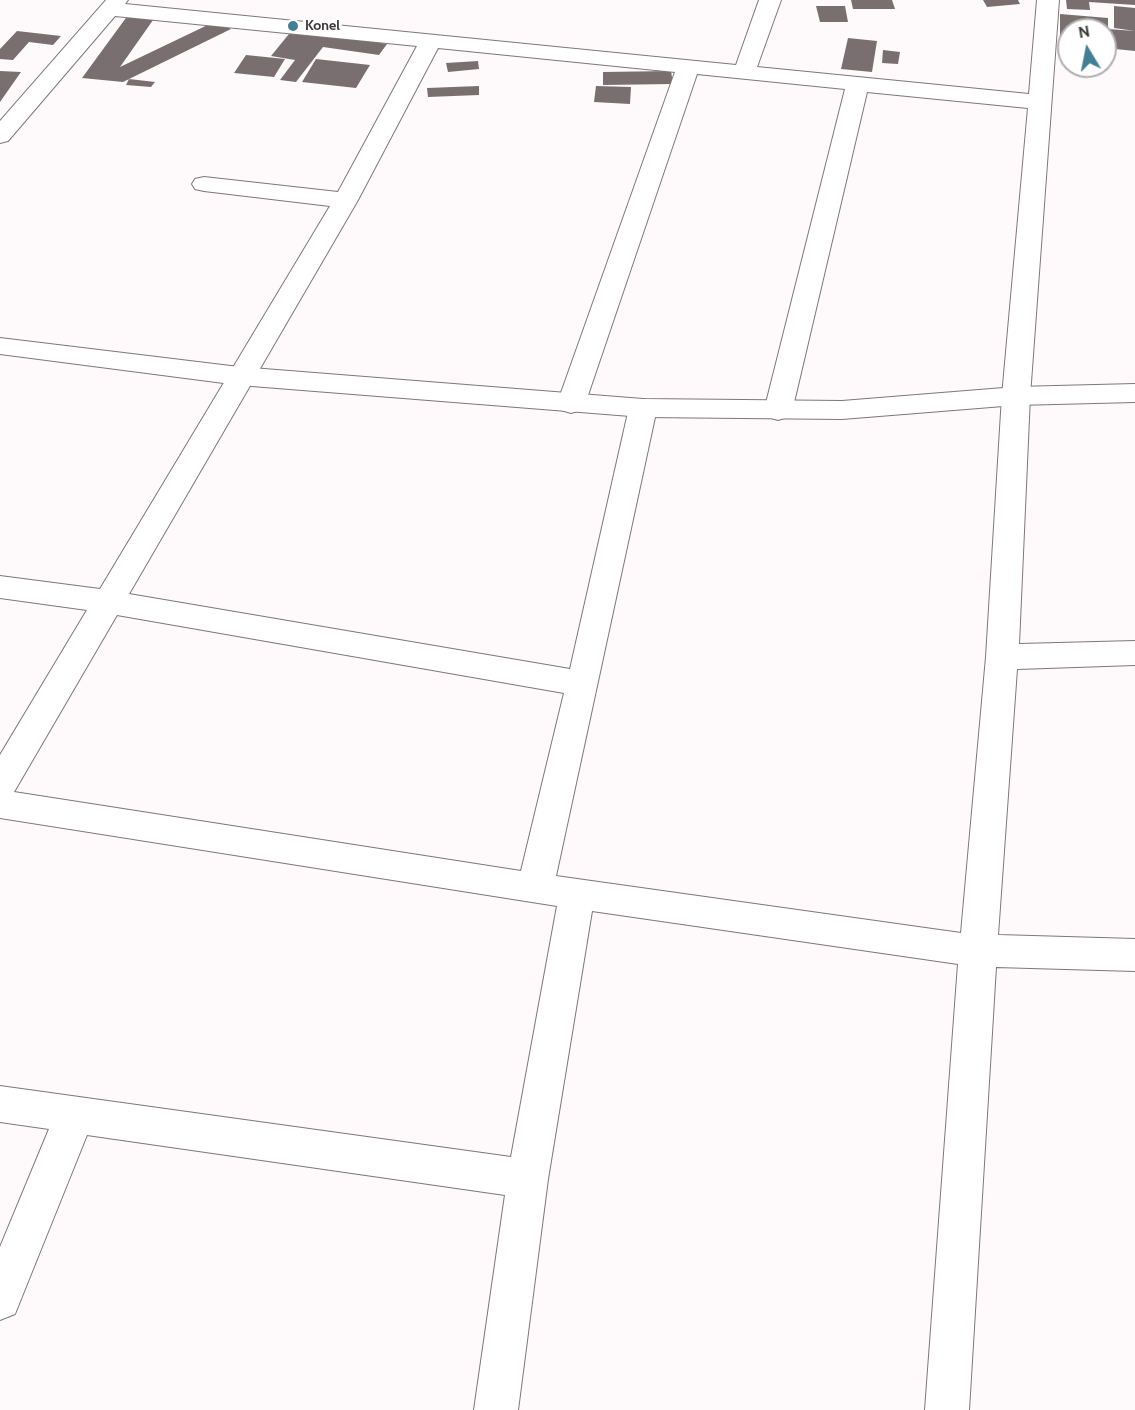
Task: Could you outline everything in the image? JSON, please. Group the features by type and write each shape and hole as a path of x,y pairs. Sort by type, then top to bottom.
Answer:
{"street":[{"path":"744,73 770,0"},
{"path":"947,1410 978,951 1002,657 1016,396 1048,0"},
{"path":"0,136 113,5 430,42 1040,102"},
{"path":"0,784 239,376 346,200 430,42"},
{"path":"571,404 688,68"},
{"path":"778,411 858,84"},
{"path":"204,184 346,200"},
{"path":"0,346 239,376 643,408 842,410 1016,396 1135,393"},
{"path":"535,888 583,684 643,408"},
{"path":"0,587 108,602 583,684"},
{"path":"1002,657 1135,653"},
{"path":"0,804 535,888 978,951 1135,955"},
{"path":"496,1410 528,1179 577,893"},
{"path":"0,1104 528,1179"},
{"path":"0,1299 75,1115"}],"building":[{"path":"851,0 892,0 895,9 853,9"},
{"path":"983,0 1018,0 1020,4 987,7"},
{"path":"1066,0 1135,0 1135,5 1089,2 1090,10 1067,9"},
{"path":"816,6 845,6 848,22 820,22"},
{"path":"1114,6 1135,8 1135,31 1117,28 1117,18 1114,18"},
{"path":"131,11 158,13 120,67 216,21 231,29 123,82 82,78"},
{"path":"1060,14 1108,18 1060,18"},
{"path":"293,29 387,44 379,55 323,47 296,82 280,80 295,60 271,56"},
{"path":"1117,30 1135,31 1135,51 1117,49"},
{"path":"17,31 61,36 53,45 29,42 13,60 0,59 0,49"},
{"path":"848,38 877,41 872,72 841,69"},
{"path":"883,50 900,52 898,64 882,63"},
{"path":"246,55 285,59 274,77 234,73"},
{"path":"316,59 370,65 356,88 302,82"},
{"path":"478,61 479,69 448,72 446,63"},
{"path":"0,71 21,72 0,102"},
{"path":"671,71 673,84 603,85 603,72"},
{"path":"129,79 155,82 151,87 126,85"},
{"path":"479,86 479,95 428,97 427,88"},
{"path":"596,86 631,87 630,104 594,102"}],"place":[{"name":"Konel","path":"293,26"}]}
